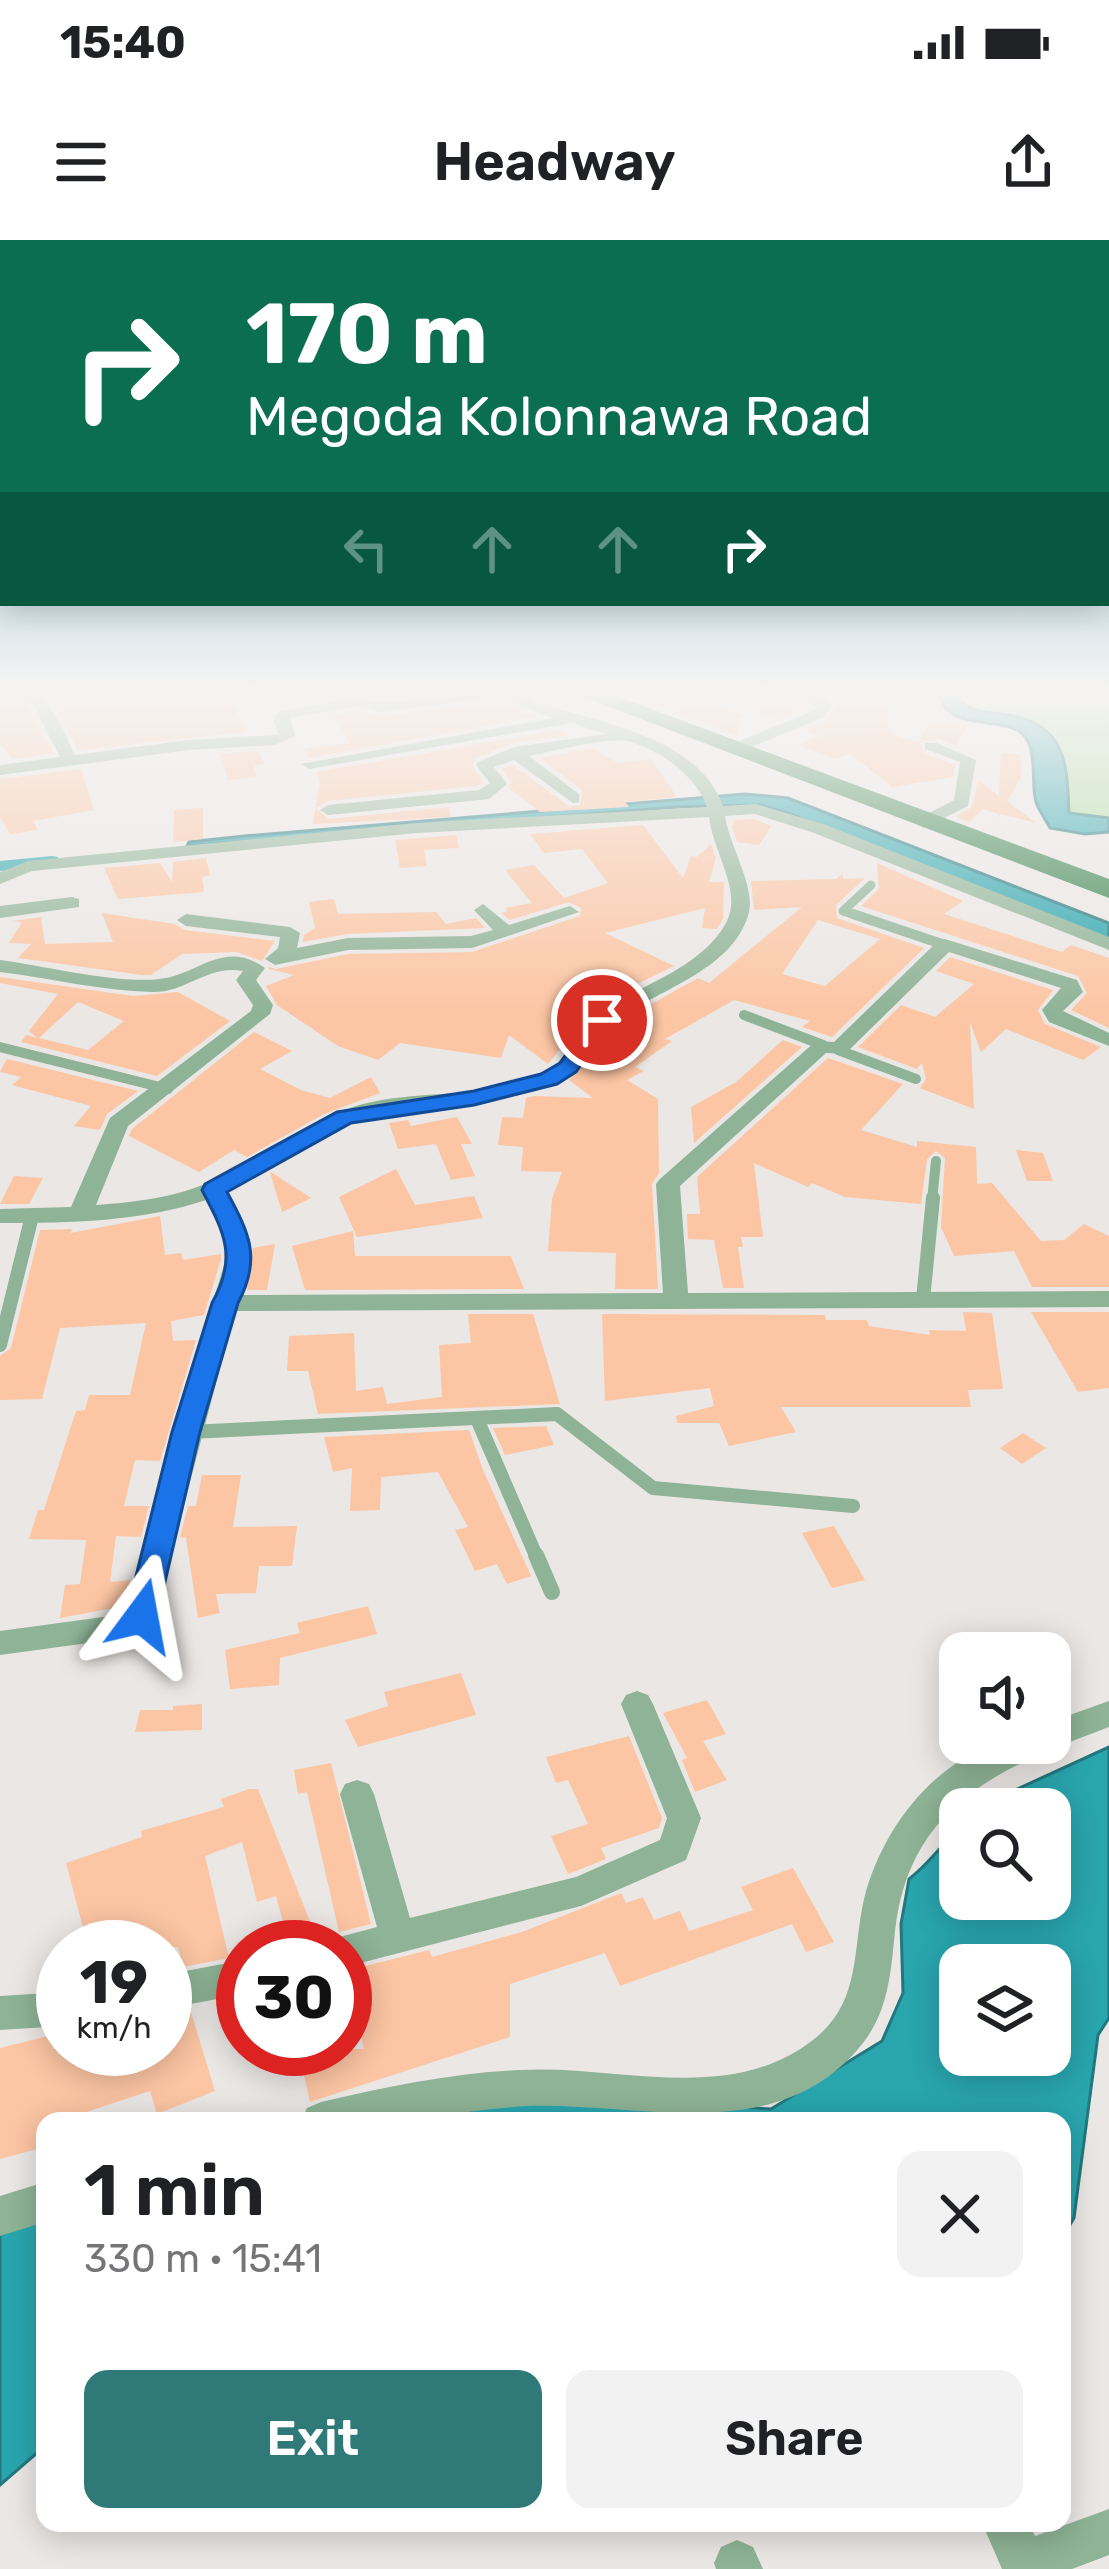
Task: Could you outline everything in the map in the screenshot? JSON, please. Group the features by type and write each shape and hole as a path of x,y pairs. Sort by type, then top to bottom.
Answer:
{"main road":[{"path":"859,798 1109,889"}],"street":[{"path":"328,810 455,798"},
{"path":"0,1216 81,1213 174,1201 214,1190 345,1117 474,1098 549,1079 568,1068 585,1048 593,1028 684,973 739,920 740,886 722,847 710,798"},
{"path":"924,823 963,798"},
{"path":"0,879 28,866 713,802 781,814 1109,944"},
{"path":"0,911 72,903"},
{"path":"483,910 506,932"},
{"path":"278,957 348,944 472,942 570,912"},
{"path":"81,1213 118,1123 260,1014 263,1005 246,980 254,968 287,950 290,933 186,920"},
{"path":"676,1302 668,1184 945,945 1070,984 1073,992 1052,1010 1056,1018 1109,1040"},
{"path":"0,966 152,986 173,983 214,961 254,968"},
{"path":"0,1642 125,1626 142,1616 186,1432 225,1303 235,1285 240,1239 214,1190"},
{"path":"225,1303 1109,1299"},
{"path":"372,1945 580,1891 674,1850 684,1818 638,1704"},
{"path":"1071,1728 1109,1714"},
{"path":"358,2112 509,2089 724,2097 793,2074 838,2042 863,2014 874,1986 891,1867 908,1834 942,1795 987,1764"},
{"path":"357,1794 398,1938"},
{"path":"0,2013 36,2011"},
{"path":"0,2216 36,2205"},
{"path":"1018,2552 1109,2532"}],"lane":[{"path":"871,885 843,911 945,945"},
{"path":"744,1015 916,1079"},
{"path":"0,1048 168,1089"},
{"path":"923,1300 937,1162"},
{"path":"0,1345 32,1216"},
{"path":"186,1432 557,1414 652,1489 853,1506"},
{"path":"477,1419 552,1592"}],"green space":[{"path":"1067,798 1109,798 1109,818 1068,813"}],"water":[{"path":"701,798 788,798 1109,923 1109,941 760,805 678,807 187,846 244,836"},
{"path":"1036,798 1068,798 1069,813 1109,818 1109,832 1085,834 1050,828"},
{"path":"1109,1747 1109,2018 1098,2035 1071,2223 1071,2112 462,2112 541,2095 771,2109 882,2041 903,1993 901,1924 909,1879 939,1850 939,1920 1071,1920 1071,1788 1019,1788"},
{"path":"36,2222 36,2454 0,2485 0,2232"}],"building":[{"path":"0,798 90,798 94,810 33,821 38,830 10,834 0,817"},
{"path":"317,798 361,798 328,801 316,808 328,819 449,807 451,817 313,824"},
{"path":"522,798 557,798 570,807 580,806 581,798 670,798 625,802 629,807 540,812"},
{"path":"974,798 1009,798 1007,801 1036,823 1001,814 998,818 999,814 982,809 970,822 956,817 972,807"},
{"path":"203,808 203,839 173,842 174,810"},
{"path":"754,819 771,826 759,845 737,842 735,820"},
{"path":"643,825 683,878 691,856 697,857 711,844 716,858 709,882 724,882 723,919 717,929 702,928 705,908 605,933 674,966 569,1017 579,1026 548,1064 509,1035 501,1058 400,1043 378,1060 338,1046 277,1005 266,986 294,975 269,967 348,954 472,952 580,916 581,908 569,902 510,920 501,913 508,911 505,908 532,903 505,870 534,865 564,898 608,883 582,849 544,853 530,834"},
{"path":"456,835 459,848 424,850 427,866 400,868 395,840"},
{"path":"206,858 210,875 202,877 204,892 118,899 104,868 160,863 172,882 173,862"},
{"path":"877,863 963,901 944,914 1062,952 1071,945 1109,958 1109,1028 1071,1010 1087,993 1078,976 861,906 879,889"},
{"path":"842,874 844,879 865,878 836,905 837,918 924,948 832,1037 802,1027 810,1021 734,1000 665,1039 672,1041 635,1067 644,1071 627,1080 658,1099 659,1173 652,1184 658,1289 615,1289 616,1253 548,1251 552,1199 562,1172 521,1171 523,1147 498,1145 502,1117 523,1118 526,1098 534,1096 593,1098 569,1080 597,1045 602,1050 649,1017 637,1012 698,978 709,983 802,907 754,910 751,881 836,879","holes":["818,920 880,939 825,986 782,974"]},
{"path":"334,899 338,914 436,912 446,924 476,918 485,928 347,934 303,942 304,935 315,928 309,902"},
{"path":"102,913 275,941 262,961 236,952 182,954 151,975 18,958 31,944 9,943 22,922 12,921 41,917 45,944 113,942"},
{"path":"950,957 1053,990 1038,1010 1045,1024 1101,1047 1083,1060 1006,1029 981,1052 970,1022 974,1109 920,1088 926,1079 922,1063 917,1069 858,1047 901,1005 935,1017 974,984 936,971"},
{"path":"0,977 133,996 178,992 230,1021 157,1076 21,1042 26,1035 37,1038 29,1031 58,994 0,983","holes":["78,1002 124,1021 88,1050 39,1038"]},
{"path":"254,1032 292,1051 260,1069 301,1090 330,1098 371,1077 380,1093 324,1114 247,1157 234,1150 199,1172 129,1136 132,1129"},
{"path":"783,1040 802,1047 694,1143 691,1107 736,1082"},
{"path":"828,1058 903,1084 861,1130 917,1147 917,1141 976,1147 977,1184 992,1183 1041,1241 1064,1240 1084,1224 1109,1236 1109,1287 1032,1287 1014,1251 954,1256 941,1227 945,1158 936,1151 927,1159 921,1204 845,1197 754,1163 763,1237 741,1237 744,1288 723,1288 714,1240 688,1239 687,1214 700,1214 697,1177"},
{"path":"7,1059 138,1091 107,1114 100,1130 74,1126 91,1106 12,1085 21,1077 0,1072"},
{"path":"457,1117 472,1144 461,1144 475,1176 451,1180 436,1144 398,1149 389,1123 408,1120 411,1126"},
{"path":"1016,1150 1043,1153 1053,1181 1027,1181"},
{"path":"396,1169 415,1205 474,1196 483,1218 357,1237 339,1197"},
{"path":"271,1172 311,1198 282,1212"},
{"path":"14,1176 43,1178 29,1204 0,1204"},
{"path":"160,1216 165,1255 181,1253 183,1260 221,1254 221,1259 204,1315 171,1321 173,1341 196,1340 160,1461 135,1460 124,1506 149,1506 141,1537 116,1536 110,1582 130,1580 124,1606 60,1618 65,1585 80,1584 86,1540 29,1539 38,1510 44,1510 76,1411 85,1410 89,1395 130,1395 146,1323 60,1328 42,1399 0,1400 0,1356 11,1348 40,1230 72,1229 71,1233"},
{"path":"353,1231 355,1256 511,1256 524,1289 305,1290 292,1246"},
{"path":"275,1244 267,1290 247,1290 253,1248"},
{"path":"963,1312 992,1313 1003,1389 968,1390 971,1407 781,1407 796,1432 729,1446 719,1423 677,1423 676,1416 714,1406 710,1388 605,1401 602,1314 825,1315 826,1320 867,1320 869,1326 930,1335 929,1330 966,1331"},
{"path":"1031,1312 1109,1312 1109,1388 1078,1392"},
{"path":"468,1314 533,1314 560,1404 318,1414 308,1371 287,1371 289,1336 354,1333 356,1391 383,1387 387,1404 442,1397 439,1345 471,1343"},
{"path":"546,1426 554,1445 505,1455 493,1428"},
{"path":"469,1430 531,1576 507,1584 497,1564 475,1571 455,1530 468,1527 438,1472 381,1477 380,1510 350,1511 352,1468 333,1472 324,1437"},
{"path":"1023,1433 1046,1448 1022,1464 1000,1448"},
{"path":"202,1475 241,1475 233,1527 297,1526 292,1566 259,1566 256,1593 216,1594 220,1613 198,1618 186,1538 180,1537 188,1506 196,1506"},
{"path":"834,1526 865,1580 832,1588 802,1533"},
{"path":"368,1606 377,1634 280,1658 279,1685 230,1689 225,1650 300,1633 297,1623"},
{"path":"461,1673 476,1715 358,1747 345,1720 388,1706 384,1692"},
{"path":"707,1700 726,1734 703,1741 727,1780 695,1792 682,1760 687,1758 663,1713"},
{"path":"202,1704 202,1730 135,1732 140,1710"},
{"path":"629,1736 662,1818 659,1828 601,1848 606,1859 568,1874 551,1836 588,1824 568,1780 556,1783 546,1757"},
{"path":"331,1763 370,1920 336,1920 307,1792 298,1794 294,1770"},
{"path":"258,1789 309,1920 283,1920 276,1896 257,1902 242,1842 205,1856 220,1920 216,1920 216,1961 192,1965 192,1920 81,1920 66,1863 142,1837 141,1831 224,1807 221,1799"},
{"path":"793,1868 834,1942 806,1952 792,1924 620,1986 605,1953 510,1984 510,2037 310,2102 304,2076 372,2076 372,1964 429,1950 432,1957 522,1932 621,1893 626,1903 643,1897 654,1920 680,1911 689,1931 753,1910 741,1887"},
{"path":"192,2016 215,2091 162,2112 156,2112 150,2091 86,2112 36,2112 36,2149 0,2159 0,2048 36,2039 36,2076 192,2076"}],"waterway":[{"path":"0,866 52,861"}],"route":[{"path":"142,1616 186,1432 225,1303 235,1285 240,1239 214,1190 345,1117 474,1098 549,1079 568,1068 602,1020"}]}
